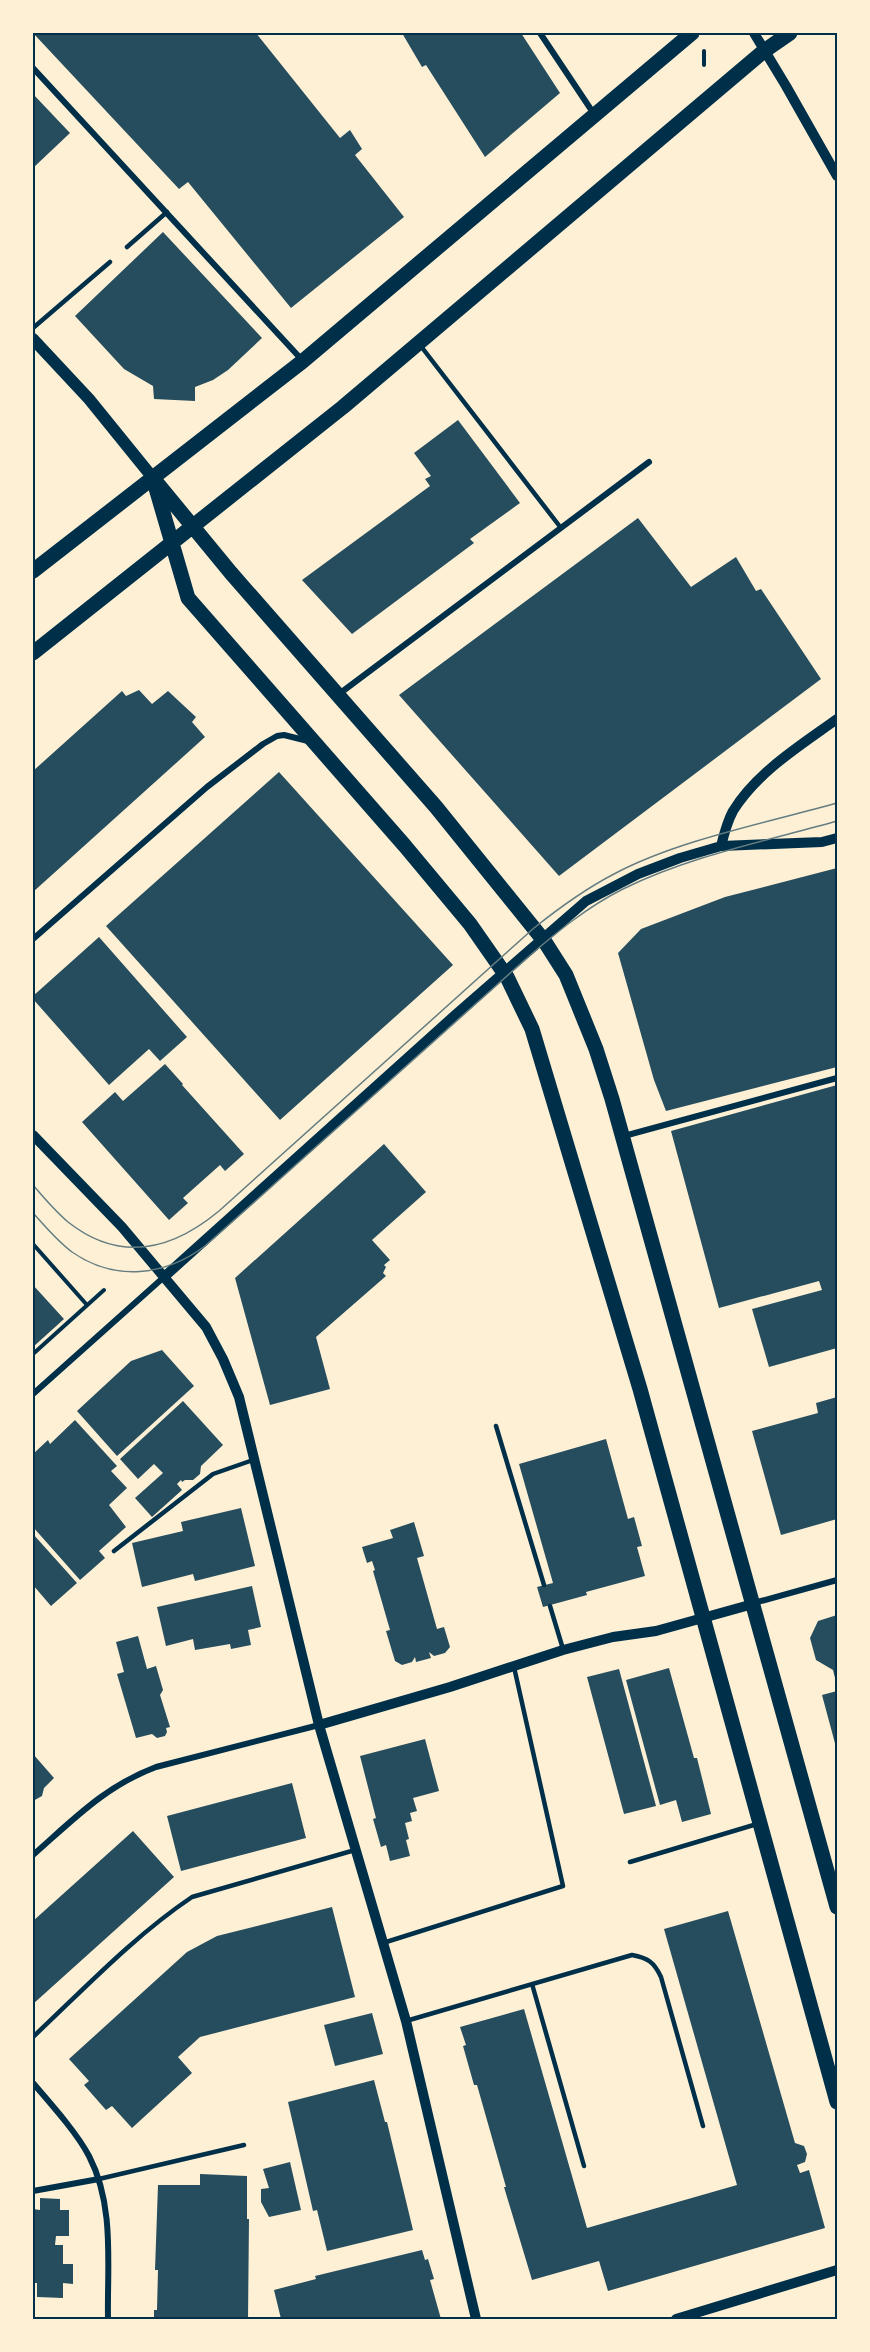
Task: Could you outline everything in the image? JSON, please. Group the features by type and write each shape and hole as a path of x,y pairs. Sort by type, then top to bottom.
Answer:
{"main road":[{"path":"33,571 303,361 692,33"},
{"path":"33,652 343,407 764,51 790,33"},
{"path":"33,339 89,399 337,696 443,816 542,939 566,975 604,1072 623,1136 837,1907"},
{"path":"153,478 188,598 445,894 504,972 520,1001 540,1048 640,1389 837,2102"}],"street":[{"path":"540,33 594,114"},
{"path":"754,33 837,176"},
{"path":"33,69 303,361"},
{"path":"337,696 648,462"},
{"path":"721,846 727,823 745,795 768,771 837,719"},
{"path":"33,939 207,787 263,744 277,736 290,735 316,744"},
{"path":"33,1394 504,972 586,902 618,882 660,865 721,846 822,842 837,838"},
{"path":"623,1136 837,1078"},
{"path":"33,1135 122,1227 206,1327 239,1397 320,1725 406,2021 476,2319"},
{"path":"33,1855 103,1793 135,1775 156,1767 320,1725 563,1650 613,1637 656,1631 837,1580"},
{"path":"33,2084 88,2154 99,2179 107,2215 108,2319"},
{"path":"33,2191 99,2179"},
{"path":"676,2319 837,2270"}],"lane":[{"path":"127,247 167,212"},
{"path":"33,328 110,262"},
{"path":"419,343 561,528"},
{"path":"496,1426 544,1586"},
{"path":"114,1551 213,1474 254,1460"},
{"path":"550,1606 563,1650"},
{"path":"383,1943 563,1887 514,1667"},
{"path":"630,1862 760,1823"},
{"path":"33,2037 145,1934 170,1912 192,1897 356,1850"},
{"path":"406,2021 632,1955 646,1958 655,1964 661,1977 703,2126"},
{"path":"532,1984 584,2166"},
{"path":"99,2179 244,2145"}],"path":[{"path":"704,48 704,65"},
{"path":"33,1244 87,1305"},
{"path":"33,1354 104,1290"}],"building":[{"path":"33,33 256,33 340,138 350,130 362,149 355,155 404,217 291,308 188,182 179,189"},
{"path":"402,33 521,33 560,93 485,157 426,65 422,67"},
{"path":"33,94 70,133 33,168"},
{"path":"163,232 262,338 228,370 213,380 195,387 195,401 154,399 153,386 124,369 75,316"},
{"path":"458,420 520,503 470,539 474,543 352,634 302,580 430,486 425,479 431,476 414,453"},
{"path":"638,518 691,587 736,557 756,591 761,589 821,679 559,876 399,695"},
{"path":"139,690 152,704 168,691 196,717 192,722 205,737 33,892 33,771 122,691 126,696"},
{"path":"279,772 453,965 280,1120 106,926"},
{"path":"837,868 837,1067 666,1111 654,1080 618,953 641,929 725,897"},
{"path":"99,937 187,1037 160,1061 149,1049 109,1085 33,999 33,996"},
{"path":"165,1064 244,1154 225,1171 220,1165 183,1198 188,1203 169,1220 82,1122 115,1092 123,1101"},
{"path":"837,1085 837,1348 769,1367 752,1309 822,1290 819,1281 719,1308 671,1131"},
{"path":"384,1144 426,1192 372,1240 390,1260 384,1265 386,1267 383,1273 386,1276 316,1337 330,1389 270,1405 235,1278"},
{"path":"33,1285 64,1319 33,1347"},
{"path":"162,1350 194,1386 117,1456 77,1411 131,1361"},
{"path":"837,1397 837,1519 781,1535 752,1431 818,1413 816,1403"},
{"path":"183,1401 223,1445 201,1466 200,1474 193,1480 182,1482 181,1480 177,1484 182,1490 152,1517 135,1498 163,1473 154,1464 138,1479 120,1459"},
{"path":"75,1420 117,1466 111,1471 127,1488 109,1505 126,1527 99,1551 105,1558 80,1580 33,1527 33,1454 48,1440 50,1444"},
{"path":"606,1439 628,1519 634,1517 642,1546 637,1547 645,1576 586,1592 587,1595 543,1607 537,1587 553,1583 519,1464"},
{"path":"241,1508 255,1566 195,1581 193,1574 142,1587 132,1543 183,1531 181,1522"},
{"path":"414,1522 424,1556 417,1558 437,1629 444,1627 450,1647 445,1653 434,1656 429,1652 431,1658 416,1662 415,1657 412,1662 402,1665 395,1661 386,1631 390,1630 373,1571 375,1570 372,1561 367,1563 362,1547 393,1538 390,1530"},
{"path":"33,1534 77,1583 51,1606 33,1585"},
{"path":"252,1586 261,1627 248,1630 251,1645 231,1649 230,1644 195,1650 193,1639 166,1646 157,1607"},
{"path":"837,1615 836,1682 833,1670 816,1660 810,1638 818,1621"},
{"path":"138,1636 147,1669 156,1666 163,1690 160,1695 170,1727 166,1728 165,1736 157,1738 152,1734 136,1738 117,1674 124,1672 116,1642"},
{"path":"669,1668 694,1758 697,1758 711,1814 682,1822 676,1800 660,1805 626,1680"},
{"path":"619,1669 656,1806 624,1814 587,1677"},
{"path":"837,1691 837,1747 836,1747 822,1695"},
{"path":"425,1739 439,1791 413,1798 417,1811 410,1813 412,1821 405,1823 410,1856 390,1861 386,1845 381,1847 373,1819 376,1818 360,1756"},
{"path":"33,1754 54,1778 44,1788 42,1796 33,1801"},
{"path":"292,1783 306,1838 181,1871 167,1816"},
{"path":"133,1831 174,1877 33,2004 33,1921"},
{"path":"332,1907 355,1997 200,2037 178,2057 192,2073 132,2128 112,2106 106,2110 84,2085 89,2081 69,2059 187,1952 217,1936"},
{"path":"728,1911 795,2143 804,2146 807,2154 805,2162 797,2165 800,2173 809,2170 825,2228 608,2291 599,2261 532,2280 477,2085 474,2085 460,2027 524,2009 587,2228 737,2185 664,1929"},
{"path":"372,2013 383,2054 335,2066 324,2025"},
{"path":"374,2080 385,2122 387,2122 413,2230 327,2251 317,2210 313,2211 288,2102"},
{"path":"290,2162 301,2210 269,2217 261,2202 261,2189 269,2188 263,2169"},
{"path":"200,2174 247,2176 248,2319 154,2319 154,2310 157,2310 158,2270 155,2270 158,2185 200,2185"},
{"path":"40,2198 60,2199 60,2210 69,2210 69,2236 56,2236 55,2245 63,2245 63,2264 73,2264 73,2284 63,2283 63,2298 37,2297 37,2283 33,2283 33,2209 40,2210"},
{"path":"422,2250 425,2260 428,2259 434,2279 430,2280 441,2319 281,2319 274,2290 316,2279 315,2276"}],"tram line":[{"path":"33,1185 68,1222 87,1235 107,1243 126,1247 145,1246 183,1235 219,1211 534,928 583,892 614,874 666,851 723,833 837,803"},
{"path":"33,1213 72,1252 88,1262 105,1268 140,1272 173,1264 190,1256 205,1246 527,958 585,912 623,889 675,867 728,850 837,821"}]}
